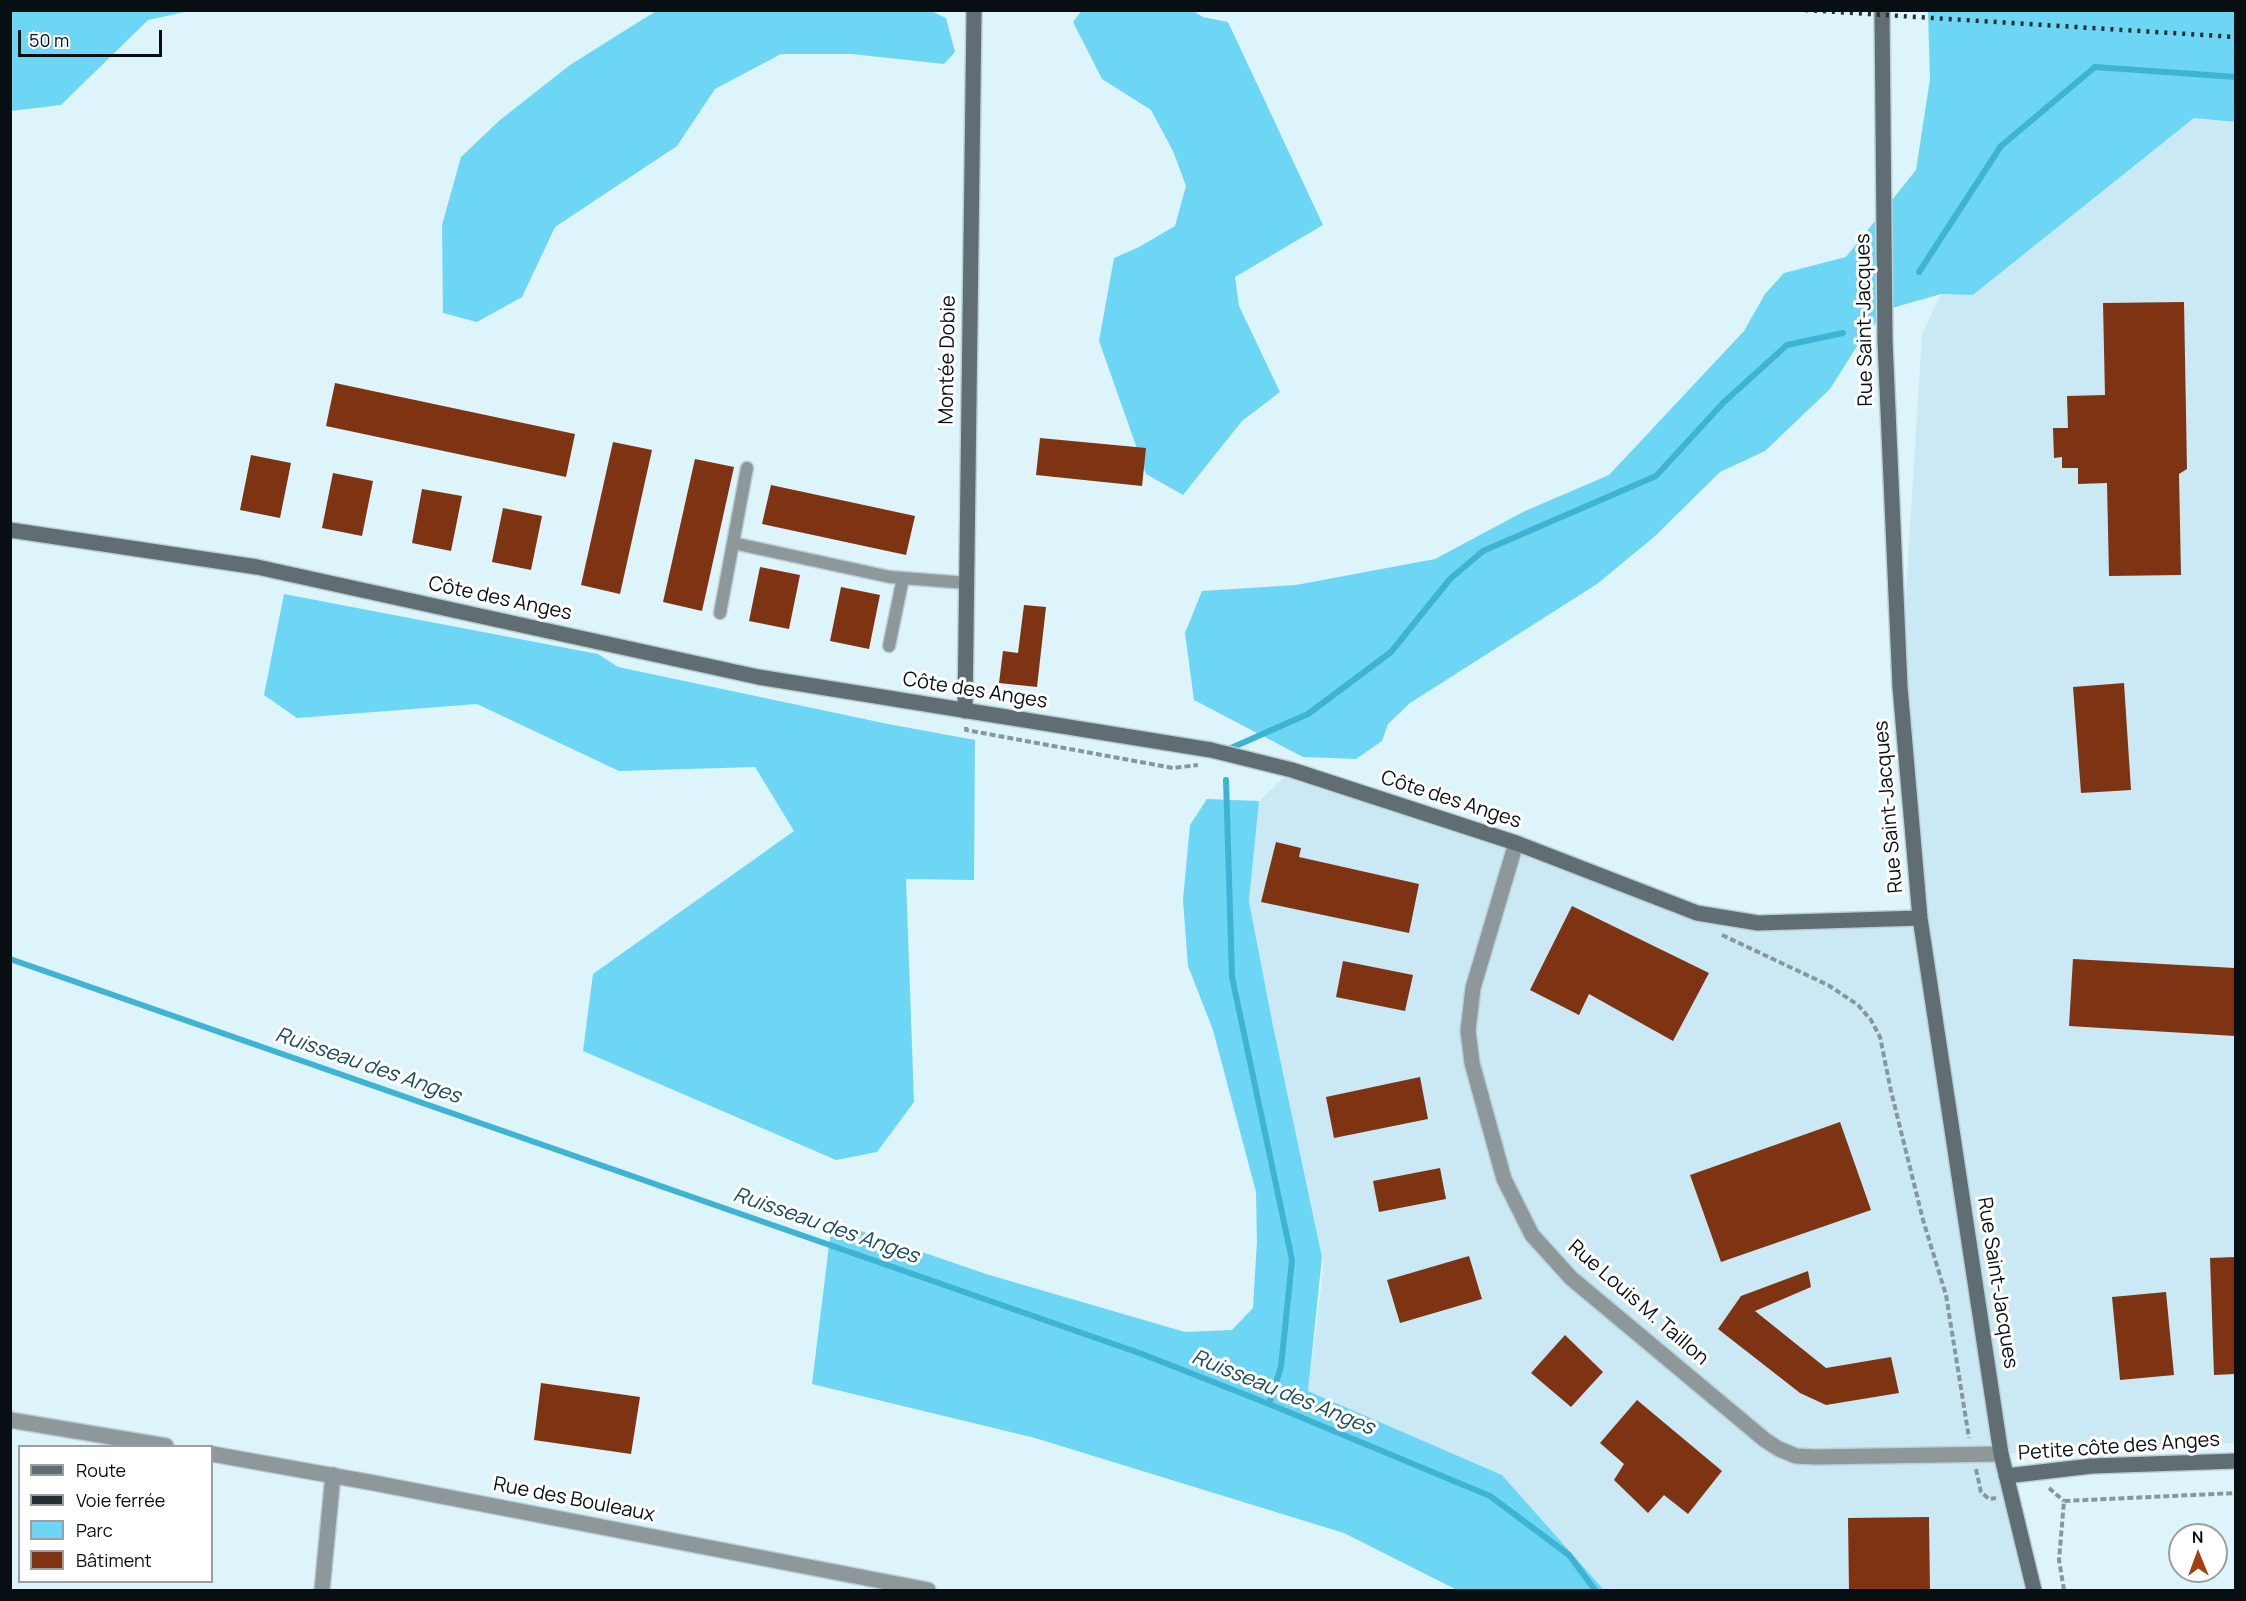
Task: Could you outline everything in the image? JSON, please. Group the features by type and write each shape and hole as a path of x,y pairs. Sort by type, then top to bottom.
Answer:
{"street":[{"name":"Montée Dobie","path":"965,711 974,10"},
{"name":"Rue Saint-Jacques","path":"1882,10 1885,341 1899,687 1920,918 2001,1454 2034,1590"},
{"name":"Côte des Anges","path":"10,530 257,567 758,677 1211,750 1253,759 1516,843 1697,914 1758,923 1920,918"},
{"name":"Rue Louis M. Taillon","path":"1516,843 1473,988 1468,1031 1472,1063 1504,1179 1532,1235 1571,1278 1765,1440 1779,1449 1796,1456 1832,1458 2001,1454"},
{"path":"10,1420 160,1445"},
{"name":"Rue des Bouleaux","path":"213,1454 333,1475 928,1590"},
{"name":"Petite côte des Anges","path":"2006,1476 2092,1466 2235,1461"},
{"path":"322,1590 333,1475"}],"lane":[{"path":"720,613 747,468"},
{"path":"734,543 879,574 967,583"},
{"path":"889,646 903,578"}],"path":[{"path":"965,711 966,730 1173,768 1188,768 1205,764"},
{"path":"1713,931 1828,985 1858,1005 1871,1020 1880,1037 1923,1220 1946,1295 1964,1411 1981,1492 1989,1499 2011,1495"},
{"path":"2048,1486 2064,1502 2235,1492"},
{"path":"2064,1502 2059,1560 2064,1590"}],"shaded area":[{"path":"2194,118 2235,122 2235,1443 2001,1454 2031,1590 1604,1590 1502,1475 1308,1391 1324,1264 1249,901 1259,801 1292,770 1697,913 1758,923 1920,918 1900,687 1922,334 1941,294 1973,295"}],"green space":[{"path":"11,10 189,11 148,20 61,105 11,111"},
{"path":"929,10 946,18 955,52 944,64 852,54 781,54 715,89 677,146 555,227 522,297 477,322 443,313 442,225 461,157 500,120 570,65 656,11"},
{"path":"1082,10 1193,11 1203,17 1228,22 1323,225 1235,277 1239,306 1280,392 1242,421 1183,495 1146,474 1099,341 1114,258 1139,247 1175,226 1186,186 1173,151 1151,110 1102,79 1073,22"},
{"path":"1928,11 2235,11 2235,122 2194,118 1973,295 1941,294 1892,308 1866,332 1830,389 1765,451 1720,472 1654,537 1597,584 1410,703 1388,724 1382,741 1356,759 1303,757 1194,700 1185,633 1202,591 1296,585 1435,559 1525,511 1609,475 1744,331 1765,294 1784,273 1846,257 1916,170 1930,79"},
{"path":"284,594 598,654 618,667 975,740 974,880 906,879 914,1102 877,1152 836,1160 583,1051 593,974 794,831 755,767 619,771 477,704 297,718 264,695"},
{"path":"1207,799 1259,801 1249,901 1322,1257 1308,1391 1502,1475 1604,1590 1457,1590 1344,1533 1035,1438 812,1384 832,1221 986,1274 1185,1332 1232,1330 1253,1308 1257,1241 1256,1192 1213,1030 1188,966 1183,900 1190,825"}],"building":[{"path":"2184,302 2187,469 2179,474 2181,575 2109,576 2107,483 2078,484 2078,468 2062,468 2062,457 2054,458 2053,428 2068,428 2067,396 2105,395 2103,303"},
{"path":"335,383 575,434 566,477 326,426"},
{"path":"1040,438 1146,448 1142,486 1036,475"},
{"path":"613,442 652,450 620,594 581,585"},
{"path":"251,455 291,463 280,518 240,510"},
{"path":"695,459 734,467 702,611 663,602"},
{"path":"333,473 373,481 362,536 322,528"},
{"path":"771,485 915,516 906,555 762,524"},
{"path":"422,489 462,496 451,551 412,543"},
{"path":"503,508 542,516 531,570 492,562"},
{"path":"760,567 800,575 789,629 749,621"},
{"path":"841,587 880,595 869,649 830,641"},
{"path":"1024,605 1046,607 1037,687 999,683 1003,651 1018,653"},
{"path":"2124,683 2131,790 2081,793 2073,687"},
{"path":"1276,842 1301,848 1299,857 1419,884 1409,933 1261,902"},
{"path":"1572,906 1709,973 1673,1041 1589,994 1579,1015 1530,990"},
{"path":"2073,959 2235,968 2235,1036 2069,1026"},
{"path":"1343,961 1413,975 1405,1011 1336,997"},
{"path":"1420,1077 1428,1119 1334,1138 1326,1097"},
{"path":"1840,1122 1871,1210 1721,1262 1690,1175"},
{"path":"1440,1168 1446,1199 1379,1212 1373,1181"},
{"path":"1469,1256 1482,1299 1400,1323 1387,1280"},
{"path":"2235,1257 2235,1374 2214,1375 2210,1258"},
{"path":"1808,1271 1811,1287 1755,1311 1826,1368 1891,1357 1899,1393 1826,1405 1800,1393 1718,1329 1741,1296"},
{"path":"2166,1292 2174,1375 2120,1380 2112,1297"},
{"path":"1565,1335 1603,1372 1571,1407 1531,1373"},
{"path":"541,1383 640,1397 631,1454 534,1440"},
{"path":"1637,1400 1722,1471 1688,1514 1664,1495 1648,1513 1614,1480 1624,1464 1600,1443"},
{"path":"1929,1517 1930,1590 1849,1590 1848,1518"}],"waterway":[{"path":"1919,272 2001,146 2095,67 2236,77"},
{"path":"1231,748 1308,714 1391,652 1450,579 1483,551 1656,476 1724,402 1787,345 1843,333"},
{"path":"1226,780 1232,977 1292,1260 1281,1367 1269,1404"},
{"name":"Ruisseau des Anges","path":"10,959 1142,1354 1269,1404 1490,1496 1569,1555 1595,1590"}],"railway":[{"path":"1805,10 2236,37"}]}
